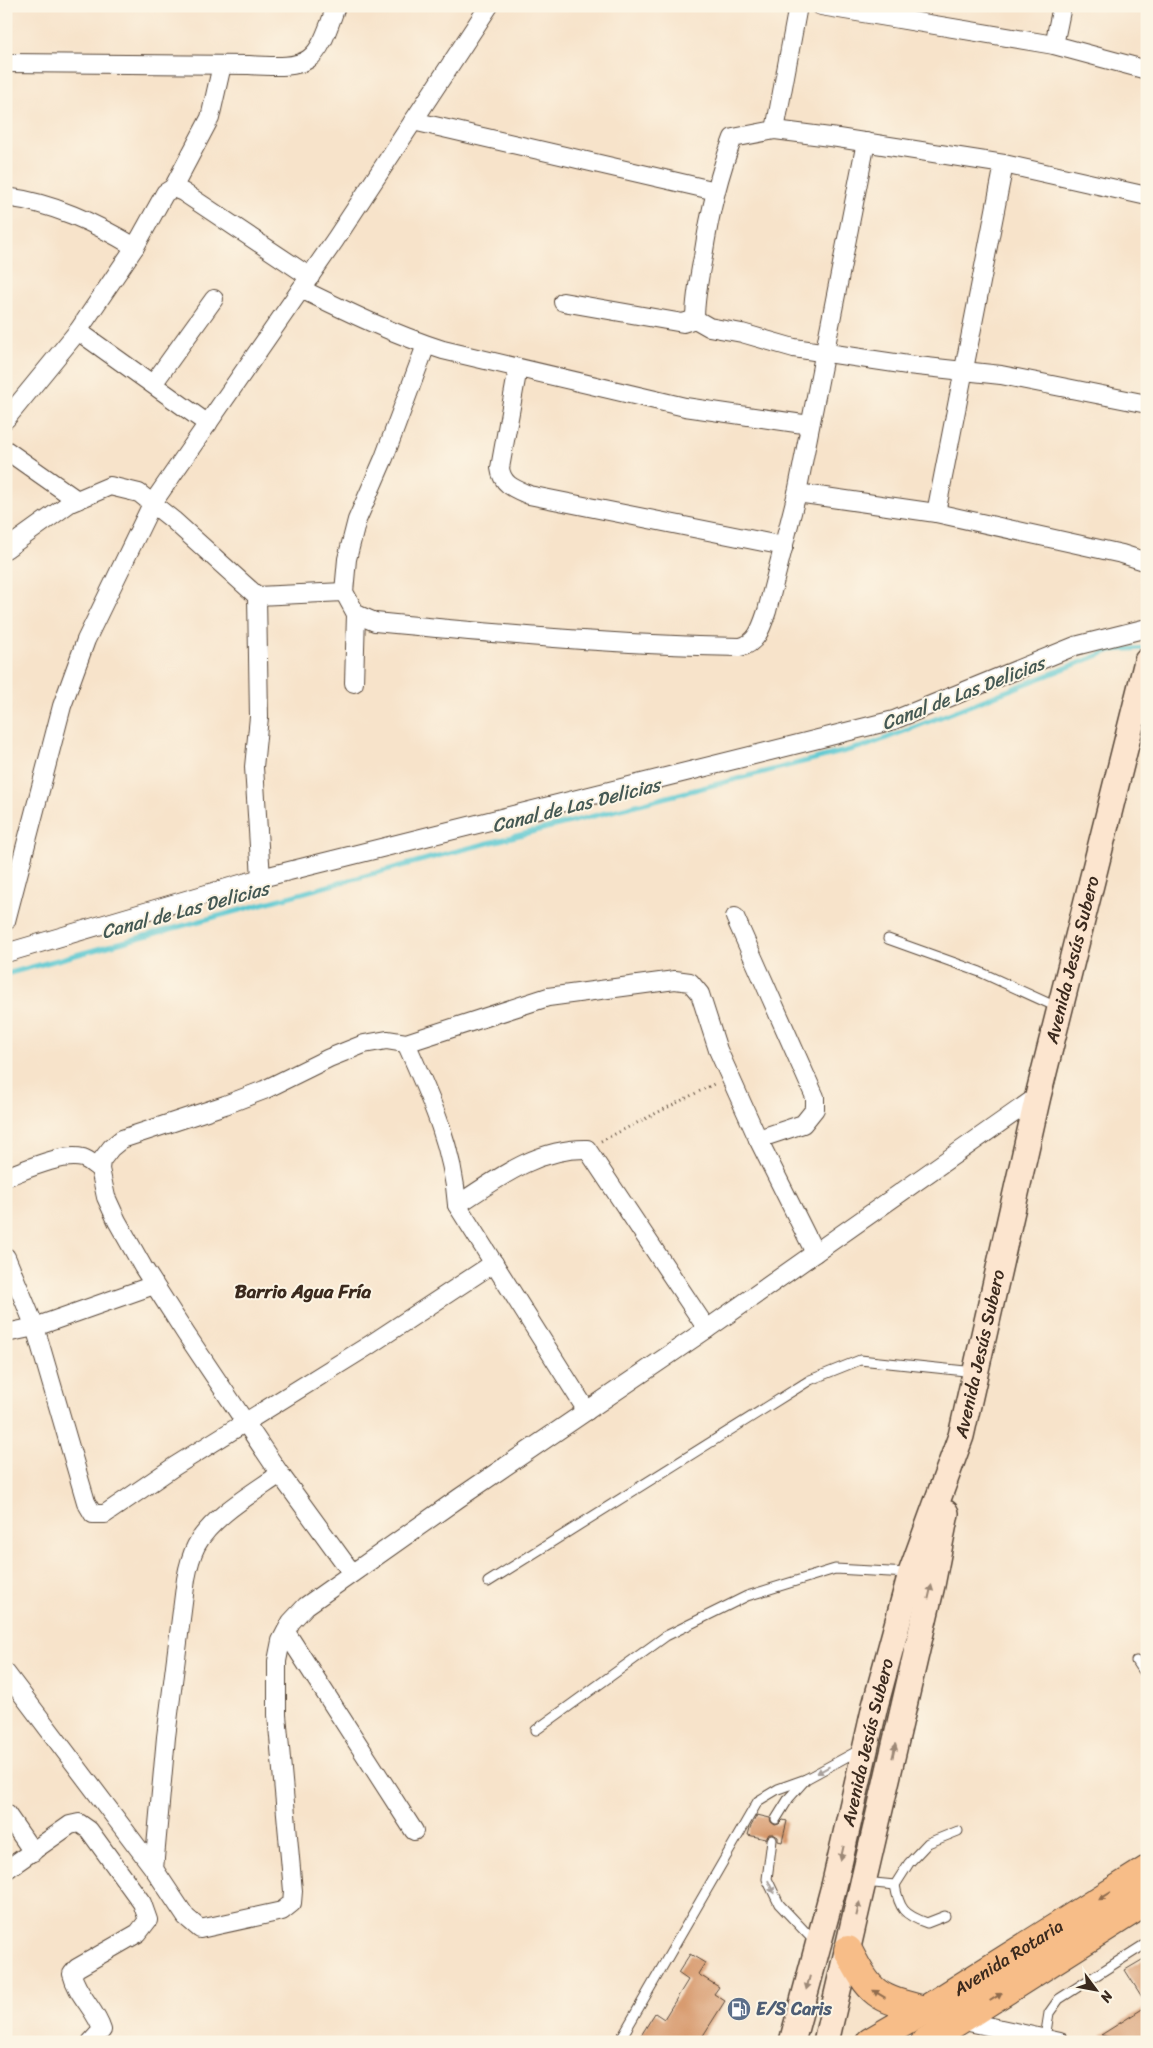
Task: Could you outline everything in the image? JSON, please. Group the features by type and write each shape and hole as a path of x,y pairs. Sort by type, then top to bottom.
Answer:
{"highway":[{"name":"Avenida Rotaria","path":"870,2042 925,2010 1147,1870"},
{"name":"Avenida Rotaria","path":"925,2042 951,2029 1147,1901"},
{"path":"848,1950 871,1990 892,2002 925,2010"}],"main road":[{"name":"Avenida Jesús Subero","path":"792,2042 834,1886 866,1746 911,1573 961,1436 1038,1096 1145,678"},
{"path":"826,2042 932,1585 961,1436"}],"street":[{"path":"6,63 283,67 300,65 316,54 323,42 336,6"},
{"path":"6,921 65,698 86,640 152,504 306,283 489,6"},
{"path":"775,130 798,6"},
{"path":"820,6 1054,45 1147,70"},
{"path":"1054,45 1062,6"},
{"path":"6,419 78,331 135,247 165,193 173,188 210,118 222,65"},
{"path":"413,121 716,191"},
{"path":"695,319 695,300 716,191 733,138 775,130 866,142 1004,164 1147,196"},
{"path":"356,614 375,622 623,644 740,648 748,646 762,627 772,595 797,492 866,142"},
{"path":"936,513 1004,164"},
{"path":"173,188 183,192 306,283 361,319 426,345 685,407 810,425"},
{"path":"6,197 64,211 102,227 135,247"},
{"path":"153,384 214,299"},
{"path":"563,302 683,323 695,319 709,327 742,333 794,348 964,372 1001,375 1147,404"},
{"path":"78,331 208,424"},
{"path":"354,683 356,614 344,592 347,559 357,520 384,458 426,345"},
{"path":"518,368 500,468 501,476 511,486 529,495 784,546"},
{"path":"6,450 77,500"},
{"path":"6,549 70,503 110,486 139,493 173,520 257,596 344,592"},
{"path":"797,492 936,513 1122,554 1147,562"},
{"path":"257,596 259,717 254,767 262,878"},
{"path":"6,953 262,878 894,720 1076,646 1147,628"},
{"path":"735,917 815,1097 815,1110 803,1124 758,1139"},
{"path":"352,1573 280,1474 154,1285 117,1221 106,1197 100,1169 101,1161 111,1148 122,1139 264,1090 329,1058 364,1044 387,1040 406,1042 548,997 675,980 690,982 700,994 718,1050 758,1139 815,1252"},
{"path":"406,1042 445,1136 456,1182 457,1206 587,1411"},
{"path":"6,1673 154,1869 186,1916 200,1929 282,1911 292,1903 293,1890 277,1715 278,1661 281,1641 291,1622 306,1606 352,1573 707,1329 1038,1096"},
{"path":"457,1206 508,1172 541,1157 568,1149 587,1149 707,1329"},
{"path":"6,1177 70,1157 85,1159 100,1169"},
{"path":"6,1256 35,1327 86,1502 93,1514 105,1514 245,1420 368,1346 494,1263"},
{"path":"6,1333 35,1327 154,1285"},
{"path":"154,1869 166,1737 186,1579 191,1558 203,1534 222,1516 280,1474"},
{"path":"286,1632 414,1831"},
{"path":"6,1813 33,1852"},
{"path":"6,1870 70,1825 79,1823 88,1830 142,1904 148,1920 138,1933 77,1968 72,1974 74,1982 102,2030 91,2042"},
{"path":"951,2029 1053,2040"}],"lane":[{"path":"888,939 980,972 1060,1008"},
{"path":"488,1582 810,1380 860,1360 975,1372"},
{"path":"536,1730 666,1636 747,1596 835,1569 911,1573"},
{"path":"1136,1661 1147,1678"},
{"path":"619,2042 758,1801 778,1789 806,1779 866,1746"},
{"path":"776,1819 789,1798 806,1779"},
{"path":"945,1916 927,1923 911,1917 898,1904 895,1885 909,1863 928,1843 958,1831"},
{"path":"772,1840 768,1879 779,1904 818,1945"},
{"path":"864,1882 895,1885"},
{"path":"1053,2040 1049,2013 1058,1999 1147,1943"}],"path":[{"path":"587,1149 730,1076"}],"building":[{"path":"757,1815 770,1818 771,1822 775,1825 783,1820 787,1821 782,1842 778,1841 778,1837 773,1834 769,1834 766,1839 748,1835"},
{"path":"690,1954 705,1963 698,1974 719,1987 714,1994 725,2001 699,2042 637,2042 655,2013 664,2019 688,1980 678,1973"},
{"path":"1147,1957 1147,2005 1125,1970"},
{"path":"1147,2006 1147,2042 1129,2042 1101,2035"}],"waterway":[{"name":"Canal de Las Delicias","path":"6,974 434,857 869,745 1112,650 1147,648"}],"place":[{"name":"E/S Caris","path":"739,2009"}],"district":[{"name":"Barrio Agua Fría","path":"303,1291"}]}
